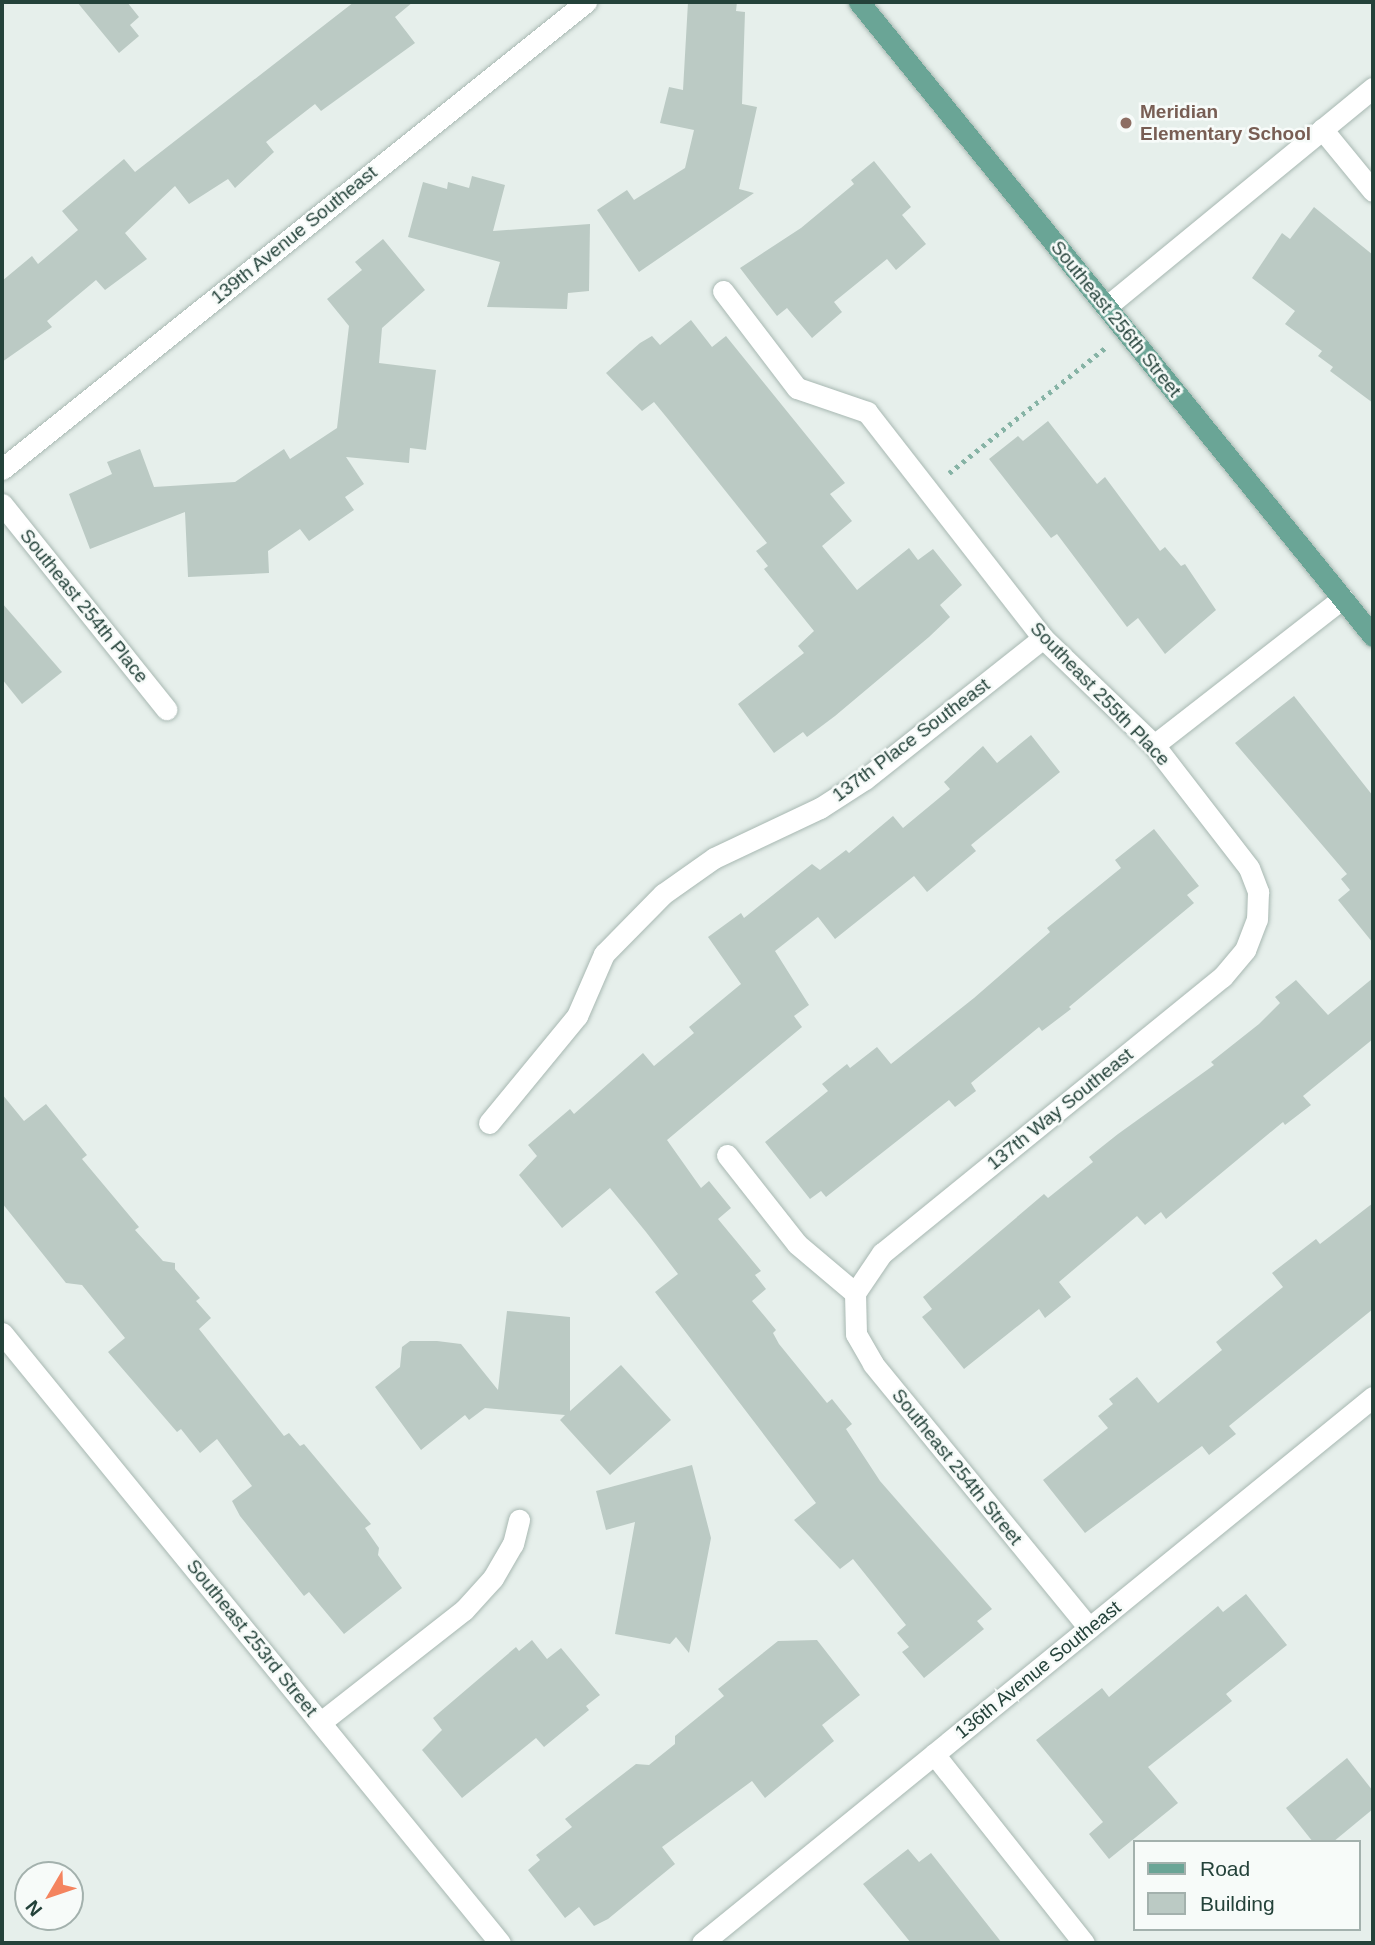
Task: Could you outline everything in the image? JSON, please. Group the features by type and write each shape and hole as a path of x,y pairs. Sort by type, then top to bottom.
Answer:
{"main road":[{"name":"Southeast 256th Street","path":"859,2 1373,636"}],"street":[{"name":"139th Avenue Southeast","path":"2,469 586,2"},
{"path":"1106,307 1373,88"},
{"path":"1322,129 1373,191"},
{"name":"Southeast 255th Place","path":"723,291 797,388 867,412 1043,638 1154,745 1249,868 1258,892 1257,919"},
{"name":"Southeast 254th Place","path":"2,504 166,709"},
{"path":"1154,745 1343,598"},
{"name":"137th Place Southeast","path":"489,1123 577,1016 604,954 663,894 714,858 820,808 865,779 1043,638"},
{"name":"137th Way Southeast","path":"855,1293 882,1253 1222,977 1245,950 1257,919"},
{"path":"727,1155 797,1244 855,1293"},
{"name":"Southeast 254th Street","path":"855,1293 856,1334 873,1364 1089,1628"},
{"name":"Southeast 253rd Street","path":"2,1333 500,1943"},
{"name":"136th Avenue Southeast","path":"702,1943 1373,1397"},
{"path":"321,1723 464,1610 493,1578 513,1544 519,1520"},
{"path":"934,1754 1084,1943"}],"path":[{"path":"928,490 1126,331"}],"building":[{"path":"77,2 127,2 139,17 130,25 139,36 119,53"},
{"path":"354,2 413,2 395,17 415,43 321,111 315,104 266,142 274,152 235,188 228,179 189,204 175,186 125,233 147,259 105,290 96,280 47,321 52,327 2,362 2,281 32,256 38,264 78,230 62,211 124,159 135,172"},
{"path":"688,2 737,2 736,11 745,12 742,104 757,107 739,189 754,193 639,272 597,210 627,190 634,200 685,168 694,130 660,123 669,87 683,90"},
{"path":"874,161 911,207 902,215 926,244 896,270 887,259 834,302 842,312 812,338 787,308 777,316 740,268 801,228 854,184 851,180"},
{"path":"472,176 505,185 493,231 590,224 589,291 568,293 567,309 487,307 500,262 408,237 423,182 447,189 448,182 469,188"},
{"path":"1314,207 1373,255 1373,403 1330,371 1333,367 1318,356 1322,351 1285,324 1295,311 1252,278 1282,233 1290,239"},
{"path":"383,239 425,290 382,328 379,363 436,370 426,450 410,448 409,463 346,457 364,484 345,497 354,510 309,541 300,529 268,551 269,573 188,577 185,512 90,549 69,494 112,474 107,462 140,449 154,487 235,482 284,449 290,459 337,428 349,326 327,299 362,270 355,262"},
{"path":"691,320 712,347 726,336 845,483 830,494 852,521 822,546 857,590 909,548 918,560 933,549 962,585 940,605 950,617 929,637 807,737 803,732 774,753 738,704 804,653 798,646 814,631 764,569 768,566 756,551 767,543 668,419 654,402 642,411 606,373 640,343 652,336 660,345"},
{"path":"1048,421 1097,484 1105,477 1160,551 1165,547 1181,566 1185,564 1216,610 1165,654 1138,618 1127,627 1057,534 1051,538 989,459 1018,436 1023,441"},
{"path":"2,603 62,672 22,704 2,679"},
{"path":"1294,696 1373,796 1373,943 1338,900 1350,890 1341,879 1347,874 1235,743"},
{"path":"1031,735 1060,772 971,845 976,851 927,892 914,876 835,939 818,917 775,951 809,1005 794,1016 802,1027 667,1140 701,1188 709,1181 731,1208 718,1219 761,1271 755,1275 766,1289 752,1301 776,1330 773,1333 779,1344 827,1403 832,1399 852,1424 846,1429 880,1481 992,1609 977,1621 984,1629 924,1678 902,1652 909,1647 897,1633 906,1625 853,1559 840,1569 794,1520 816,1503 655,1292 678,1274 646,1232 610,1188 562,1228 519,1175 537,1156 528,1145 570,1109 574,1114 643,1053 654,1066 694,1033 689,1027 741,984 708,937 741,913 744,918 812,864 820,870 846,850 849,853 893,816 903,828 950,789 944,782 983,746 997,763"},
{"path":"1154,829 1199,886 1187,895 1194,903 1069,1007 1071,1009 1042,1031 1039,1027 971,1083 976,1091 955,1107 949,1100 826,1197 821,1191 810,1199 765,1142 828,1091 822,1084 847,1064 850,1068 877,1047 891,1064 974,998 1050,932 1047,928 1121,868 1115,860"},
{"path":"1373,978 1373,1039 1303,1096 1311,1105 1285,1125 1283,1122 1166,1219 1161,1212 1145,1225 1137,1216 1059,1282 1071,1297 1045,1318 1039,1309 964,1369 922,1317 932,1309 923,1297 1044,1194 1048,1198 1093,1162 1089,1157 1214,1065 1211,1062 1259,1024 1280,1003 1275,997 1296,980 1328,1015"},
{"path":"2,1094 24,1121 46,1104 87,1155 82,1159 139,1227 135,1230 163,1261 175,1263 175,1269 200,1298 196,1301 211,1318 199,1329 284,1436 289,1433 300,1446 304,1444 371,1524 365,1528 379,1548 378,1555 402,1588 344,1634 309,1592 304,1596 240,1516 232,1501 252,1486 217,1439 200,1453 181,1429 177,1432 108,1352 125,1338 82,1285 66,1283 2,1203"},
{"path":"1373,1203 1373,1309 1229,1426 1236,1434 1209,1455 1202,1446 1085,1533 1043,1480 1108,1428 1098,1416 1113,1404 1109,1399 1137,1377 1158,1403 1222,1350 1216,1342 1283,1287 1272,1273 1316,1239 1320,1244"},
{"path":"507,1311 570,1317 570,1411 621,1365 671,1420 610,1475 560,1420 565,1415 485,1408 469,1420 465,1415 421,1450 375,1387 400,1367 402,1347 410,1341 437,1341 461,1344 498,1390"},
{"path":"692,1465 711,1538 689,1653 676,1637 670,1644 615,1634 635,1522 606,1530 596,1491"},
{"path":"1246,1594 1287,1645 1226,1694 1232,1701 1148,1767 1178,1803 1109,1859 1089,1834 1103,1822 1036,1740 1102,1688 1109,1697 1218,1606 1223,1612"},
{"path":"532,1640 547,1659 561,1648 600,1695 586,1706 589,1710 544,1747 536,1738 462,1798 422,1750 442,1730 433,1718 516,1647 519,1651"},
{"path":"817,1640 860,1695 822,1725 834,1741 765,1798 752,1781 662,1847 675,1864 608,1919 594,1926 579,1907 565,1918 528,1870 540,1860 536,1855 572,1827 565,1819 636,1764 649,1765 675,1744 675,1736 724,1696 718,1689 778,1641"},
{"path":"1347,1758 1373,1791 1373,1809 1335,1840 1311,1840 1286,1808"},
{"path":"908,1849 919,1862 931,1853 1002,1943 911,1943 863,1884"}],"place":[{"name":"Meridian Elementary School","path":"1126,123"}]}
